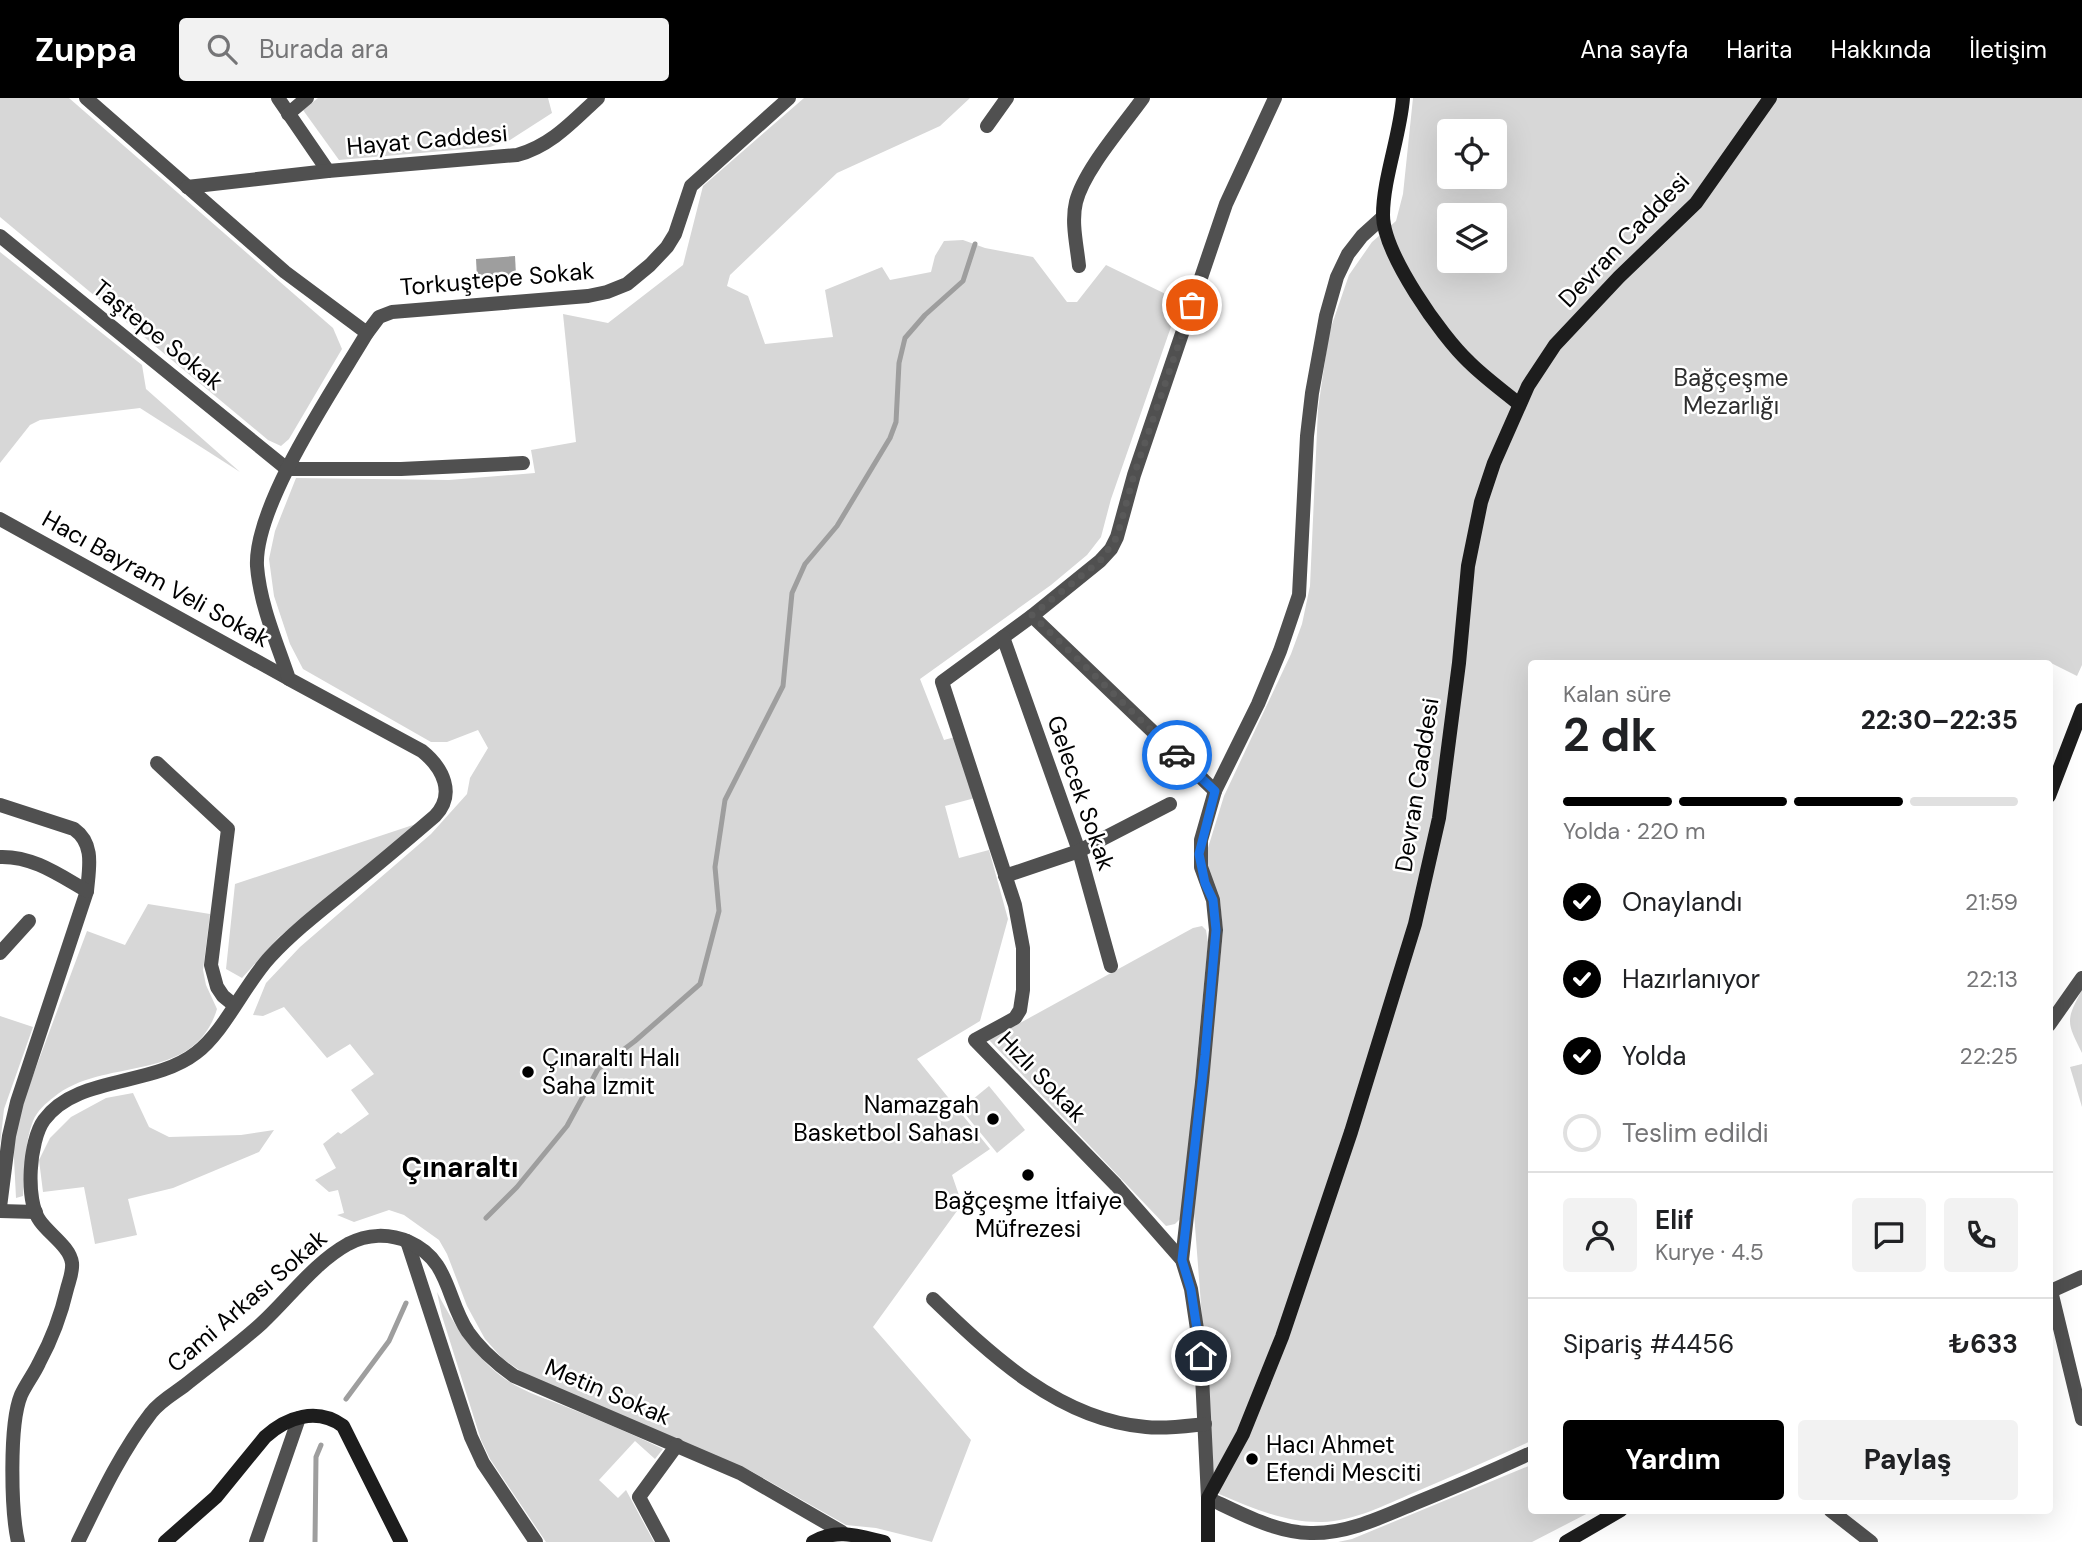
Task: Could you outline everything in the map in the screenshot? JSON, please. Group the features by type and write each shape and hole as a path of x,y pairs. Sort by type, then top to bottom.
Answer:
{"main road":[{"path":"1403,98 1383,217 1390,243 1404,272 1447,338 1468,362 1519,404"},
{"name":"Devran Caddesi","path":"1208,1542 1209,1498 1243,1434 1282,1337 1351,1132 1415,924 1440,818 1473,536 1481,502 1519,404 1537,369 1555,345 1696,203 1770,98"},
{"path":"2053,786 2082,710"},
{"path":"165,1542 210,1504 265,1437 283,1423 314,1415 327,1417 343,1426 401,1542"},
{"path":"1566,1542 1614,1514"},
{"path":"813,1542 842,1532 884,1542"}],"street":[{"path":"86,98 285,272 367,333"},
{"name":"Hayat Caddesi","path":"278,98 328,171 531,152 558,135 598,98"},
{"path":"288,114 307,98"},
{"name":"Torkuştepe Sokak","path":"367,333 379,317 392,312 588,296 627,284 667,247 675,234 691,186 789,98"},
{"path":"987,126 1007,98"},
{"path":"1079,266 1074,215 1080,189 1143,98"},
{"path":"1003,637 1100,561 1117,537 1134,475 1226,204 1275,98"},
{"path":"187,187 328,171"},
{"path":"1182,1260 1216,930 1213,900 1205,883 1199,854 1215,791 1280,651 1298,595 1310,415 1326,316 1333,290 1348,254 1362,236 1383,217"},
{"name":"Taştepe Sokak","path":"0,236 287,469"},
{"name":"Hacı Bayram Veli Sokak","path":"289,679 266,610 257,566 258,546 287,469 367,333"},
{"path":"287,469 401,469 523,463"},
{"name":"Hacı Bayram Veli Sokak","path":"0,520 422,751 433,760 442,774 447,799 435,816 286,941 253,978 209,1042 180,1064 148,1077 81,1093 54,1108 43,1122 32,1151 31,1171 36,1212 39,1220 72,1262 57,1326 17,1407 14,1425 13,1501 18,1542"},
{"path":"1032,615 1215,791"},
{"name":"Hızlı Sokak","path":"1003,637 942,682 1021,930 1022,1004 1015,1018 975,1040 1116,1185 1182,1260 1191,1290 1199,1342 1209,1498"},
{"name":"Gelecek Sokak","path":"1003,637 1079,851 1111,966"},
{"path":"157,762 228,829 211,965 217,988 234,1005"},
{"path":"1005,876 1079,851 1170,804"},
{"path":"0,805 75,829 82,835 90,855 87,891 17,1102 9,1136 0,1209 36,1212"},
{"path":"0,857 39,863 87,891"},
{"path":"0,953 29,921"},
{"path":"2053,1019 2082,978"},
{"name":"Cami Arkası Sokak","path":"78,1542 116,1465 153,1410 261,1324 325,1260 348,1244 364,1237 379,1235 407,1241"},
{"path":"407,1241 471,1437 483,1463 536,1542"},
{"name":"Metin Sokak","path":"407,1241 435,1259 469,1332 498,1364 514,1376 740,1473 842,1532"},
{"path":"2053,1290 2082,1277"},
{"path":"933,1299 999,1360 1027,1381 1064,1402 1103,1419 1126,1424 1148,1427 1206,1424"},
{"path":"2053,1303 2082,1419"},
{"path":"256,1542 299,1418"},
{"path":"663,1542 639,1497 677,1445"},
{"path":"1209,1498 1261,1522 1290,1531 1330,1532 1386,1515 1528,1454"},
{"path":"1835,1514 1871,1542"}],"green space":[{"path":"0,98 69,98 333,328 342,349 289,439 281,446 268,440 0,217"},
{"path":"318,98 548,98 552,113 510,140 490,147 339,160 303,110"},
{"path":"804,98 970,98 940,126 837,173 730,275 727,286 748,296 765,344 833,337 825,290 882,267 890,280 931,272 935,256 944,241 963,240 985,248 1033,257 1067,302 1077,302 1106,265 1180,301 1111,499 1101,537 1087,555 1051,585 920,679 944,740 955,737 975,798 945,806 959,858 989,850 1008,919 980,1021 917,1059 990,1149 952,1175 962,1204 873,1327 971,1440 932,1542 876,1528 846,1525 751,1471 529,1377 502,1358 485,1339 467,1306 439,1240 404,1215 389,1210 354,1222 337,1215 344,1213 338,1190 329,1192 315,1180 336,1168 323,1144 369,1114 351,1090 374,1074 350,1044 327,1058 284,1007 263,1016 253,1015 266,983 300,947 431,834 467,794 470,778 488,748 478,730 447,742 431,742 303,669 290,644 274,596 269,559 275,531 296,478 449,480 535,473 531,450 576,442 563,314 608,323 683,265 703,186"},
{"name":"Bağçeşme Mezarlığı","path":"1413,98 2082,98 2082,665 2077,676 2053,664 2053,660 1528,660 1528,1442 1369,1512 1334,1521 1309,1522 1269,1514 1219,1494 1214,1475 1194,1213 1223,932 1220,901 1208,873 1207,851 1224,796 1291,654 1302,624 1310,586 1318,409 1329,333 1349,275 1372,242 1396,221 1403,194"},
{"path":"0,252 142,365 146,389 240,472 140,408 40,420 30,425 0,463"},
{"path":"419,823 279,937 242,978 226,969 235,884"},
{"path":"148,904 210,914 203,970 206,985 217,1009 205,1033 189,1049 169,1059 74,1085 45,1105 35,1117 30,1130 23,1196 16,1198 13,1139 19,1113 87,931 125,945"},
{"path":"1202,926 1206,930 1208,942 1182,1217 1175,1224 1166,1226 989,1040 1193,928"},
{"path":"2082,990 2082,1053 2070,1022"},
{"path":"0,1016 33,1027 4,1109 0,1145"},
{"path":"2082,1064 2082,1107 2070,1067"},
{"name":"Namazgah Basketbol Sahası","path":"989,1086 1025,1130 997,1153 961,1109"},
{"path":"133,1093 149,1127 169,1137 241,1135 274,1130 259,1152 173,1188 128,1199 137,1235 95,1244 84,1187 43,1192 39,1160 50,1138 71,1117 106,1098"},
{"path":"437,1292 472,1348 508,1381 663,1449 655,1459 635,1441 599,1480 618,1498 626,1490 654,1542 546,1542 490,1459 481,1440"},
{"path":"1528,1466 1528,1514 1586,1514 1532,1542 1338,1542 1352,1539"}],"shaded area":[{"path":"515,256 516,275 477,278 476,259"}],"waterway":[{"path":"486,1218 517,1187 567,1126 598,1069 635,1041 700,984 719,911 715,867 725,800 783,686 792,593 805,564 837,526 890,438 896,422 899,363 905,338 925,315 963,281 975,244"},
{"path":"346,1399 389,1341 406,1303"},
{"path":"315,1542 316,1457 321,1445"}],"way so far":[{"path":"1177,755 1032,615 1100,561 1111,549 1192,305"}],"place":[{"name":"Çınaraltı Halı Saha İzmit","path":"528,1072"},
{"name":"Namazgah Basketbol Sahası","path":"993,1119"},
{"name":"Bağçeşme İtfaiye Müfrezesi","path":"1028,1175"},
{"name":"Hacı Ahmet Efendi Mesciti","path":"1252,1459"}],"district":[{"name":"Çınaraltı","path":"460,1167"}],"route":[{"path":"1177,755 1215,791 1199,854 1205,883 1213,900 1216,930 1182,1260 1191,1290 1201,1356"}]}
